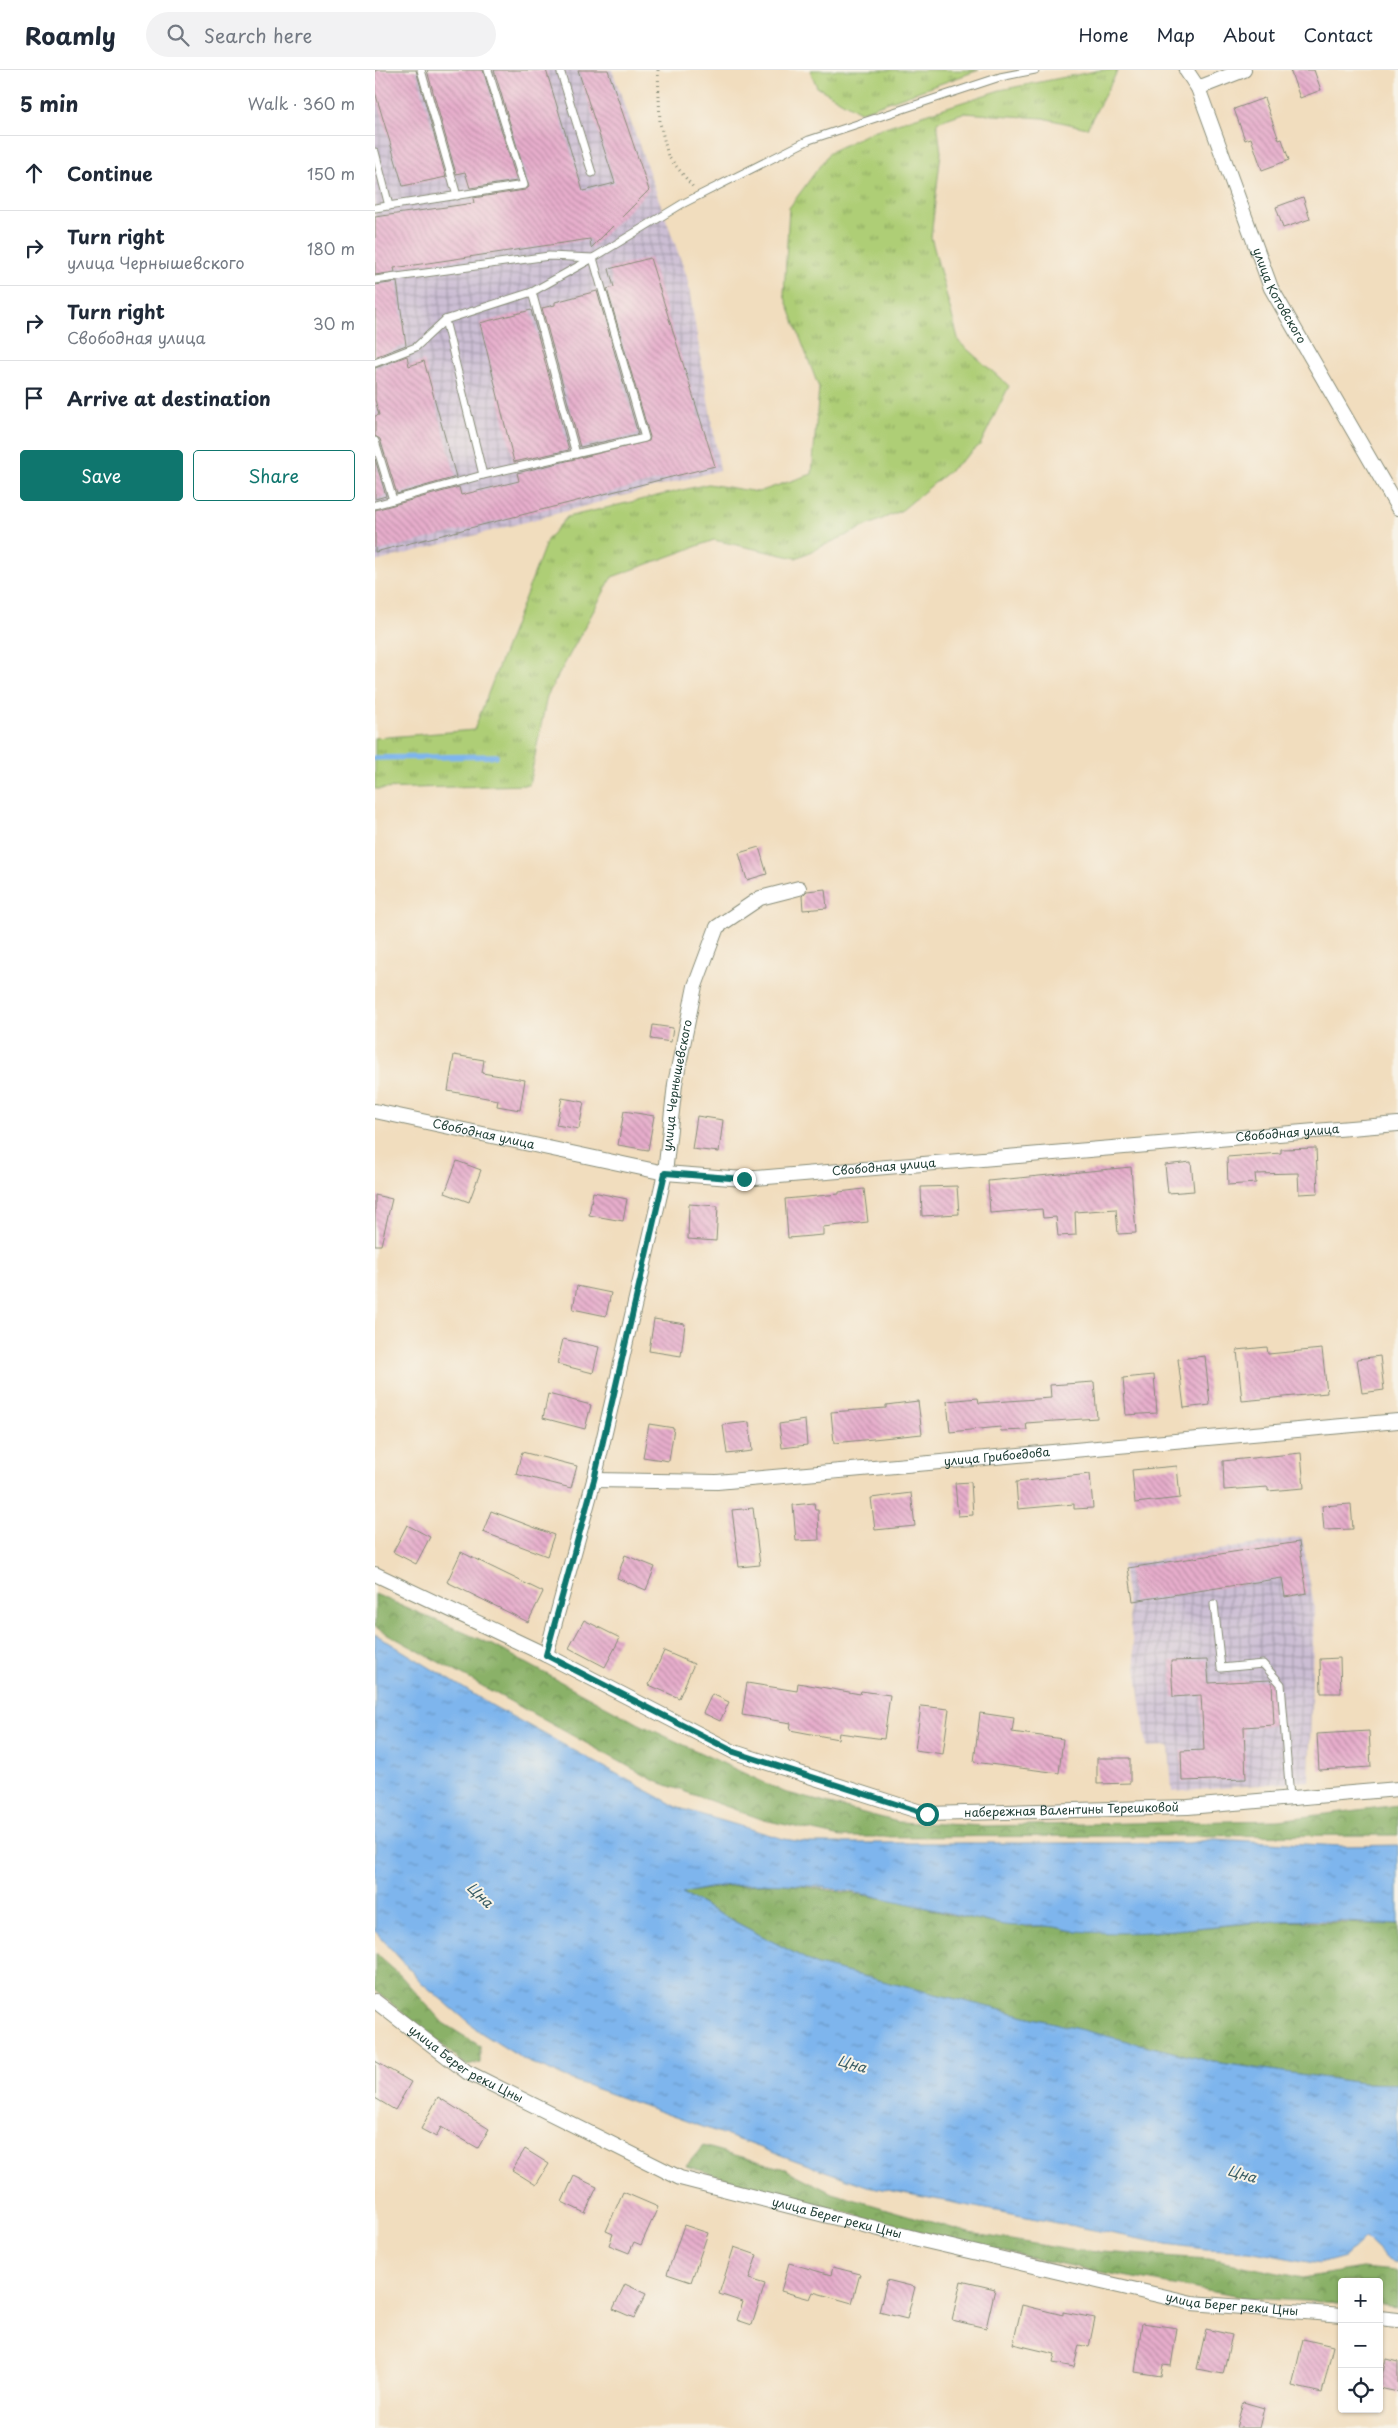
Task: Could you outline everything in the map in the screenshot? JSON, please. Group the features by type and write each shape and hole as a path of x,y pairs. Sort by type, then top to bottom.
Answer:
{"street":[{"name":"улица Котовского","path":"1186,70 1198,88 1271,288 1398,508"},
{"path":"1198,88 1245,70"},
{"name":"улица Чернышевского","path":"546,1655 594,1480 665,1173 675,1084 695,986 717,927 760,898 799,888"},
{"name":"Свободная улица","path":"375,1111 665,1173 744,1179 1398,1124"},
{"name":"улица Грибоедова","path":"594,1480 717,1482 1398,1421"},
{"name":"набережная Валентины Терешковой","path":"375,1574 546,1655 734,1752 927,1814 1188,1807 1398,1789"},
{"name":"улица Берег реки Цны","path":"375,2001 467,2072 680,2178 926,2241 1192,2303 1338,2315"},
{"path":"1383,2318 1398,2320"}],"lane":[{"path":"421,70 457,196"},
{"path":"375,208 524,185 488,70"},
{"path":"560,70 592,173"},
{"path":"375,363 416,347 445,320 532,292 700,195 809,140 1000,77 1035,70"},
{"path":"375,152 389,206"},
{"path":"375,280 549,256 593,258"},
{"path":"375,505 483,475 645,438 593,258"},
{"path":"532,292 577,454"},
{"path":"445,320 483,475"},
{"path":"375,441 393,500"},
{"path":"1214,1604 1221,1668 1263,1664 1281,1684 1290,1798"}],"path":[{"path":"658,70 660,122 668,156 700,195"}],"shaded area":[{"path":"375,70 612,70 687,277 720,470 375,562"},
{"path":"1302,1537 1314,1606 1309,1781 1172,1792 1169,1746 1147,1747 1122,1565"}],"green space":[{"path":"810,70 979,70 860,112 817,87"},
{"path":"1101,70 1118,70 1087,128 1043,118 963,113 937,122 941,152 931,237 959,342 1009,386 980,445 902,510 796,558 714,540 612,577 547,696 529,785 375,789 375,738 474,730 547,540 567,517 708,484 758,492 812,474 819,388 784,295 789,208 830,152 873,131 1000,90"},
{"path":"375,1594 493,1645 633,1721 784,1792 898,1822 985,1826 1278,1820 1398,1805 1398,1835 841,1837 764,1820 655,1781 375,1627"},
{"path":"780,1883 901,1901 951,1915 1026,1927 1054,1926 1076,1931 1153,1932 1276,1921 1398,1925 1398,2084 1362,2083 1213,2062 817,1965 681,1893 730,1886"},
{"path":"375,1953 400,1975 443,2023 480,2046 480,2063 467,2066 375,1990"},
{"path":"703,2146 785,2169 832,2193 969,2233 1070,2250 1209,2259 1303,2278 1361,2268 1398,2271 1398,2307 1383,2305 1383,2278 1338,2278 1338,2303 1247,2298 1095,2271 967,2244 813,2204 686,2166"}],"water":[{"name":"Цна","path":"375,1634 491,1705 679,1808 784,1839 810,1843 1189,1843 1214,1839 1341,1846 1398,1845 1398,1925 1292,1921 1152,1932 1102,1933 1074,1931 1048,1926 1005,1925 841,1890 801,1885 722,1886 682,1894 817,1965 1213,2062 1362,2083 1398,2084 1398,2263 1388,2260 1365,2238 1345,2257 1319,2264 1249,2251 1205,2249 1166,2244 867,2186 575,2081 526,2061 480,2032 422,1983 375,1931"}],"building":[{"path":"375,70 416,70 446,177 403,186 375,92"},
{"path":"427,70 483,70 517,181 470,188 465,172 456,174"},
{"path":"494,70 546,70 583,191 615,183 578,70 608,70 649,190 591,248 590,239 394,268 395,272 375,275 375,217 474,203 473,198 525,190 529,187"},
{"path":"1290,70 1314,70 1321,90 1300,98"},
{"path":"1264,98 1279,140 1282,139 1289,160 1262,170 1251,138 1245,140 1234,109"},
{"path":"1303,197 1310,219 1283,228 1276,207"},
{"path":"650,258 715,466 375,552 375,510 459,487 461,495 519,481 517,473 649,441 650,437 607,289 614,287 609,269"},
{"path":"397,282 406,345 375,357 375,285"},
{"path":"597,291 638,434 580,447 542,308 555,305 555,302"},
{"path":"531,310 569,450 514,462 480,323"},
{"path":"407,356 409,366 424,361 456,477 397,494 380,439 375,436 375,416 379,415 375,400 375,368"},
{"path":"375,459 386,496 375,499"},
{"path":"759,847 767,874 747,880 739,853"},
{"path":"825,889 827,908 803,910 802,896 807,891"},
{"path":"653,1025 673,1028 671,1042 651,1039"},
{"path":"454,1055 484,1060 482,1073 525,1080 520,1110 497,1106 498,1100 448,1091"},
{"path":"562,1098 584,1102 579,1129 556,1125"},
{"path":"624,1111 654,1116 648,1150 618,1145"},
{"path":"697,1116 723,1120 719,1152 692,1149"},
{"path":"1316,1148 1318,1193 1299,1194 1298,1173 1255,1174 1256,1183 1228,1185 1227,1157 1281,1153 1281,1149"},
{"path":"457,1161 481,1170 469,1202 445,1193"},
{"path":"1191,1162 1194,1191 1168,1193 1165,1165"},
{"path":"1131,1167 1136,1233 1118,1234 1116,1209 1075,1212 1076,1235 1058,1236 1056,1217 1043,1218 1042,1209 990,1213 988,1181"},
{"path":"957,1186 959,1214 922,1216 921,1187"},
{"path":"864,1189 868,1222 823,1227 823,1235 788,1238 785,1199 839,1194 839,1192"},
{"path":"593,1192 627,1199 623,1221 589,1215"},
{"path":"375,1195 392,1199 381,1245 375,1245"},
{"path":"689,1204 718,1206 716,1241 688,1239"},
{"path":"577,1286 611,1293 606,1316 573,1309"},
{"path":"654,1319 685,1324 681,1356 649,1351"},
{"path":"563,1339 599,1347 593,1373 557,1364"},
{"path":"1267,1347 1268,1354 1322,1349 1327,1393 1242,1401 1237,1350"},
{"path":"1205,1356 1210,1405 1184,1408 1178,1359"},
{"path":"1380,1356 1384,1390 1362,1393 1357,1359"},
{"path":"1154,1375 1157,1413 1126,1415 1123,1378"},
{"path":"1094,1382 1097,1418 1026,1423 1027,1430 1001,1431 1000,1427 950,1432 947,1401 978,1398 979,1403 1051,1398 1050,1385"},
{"path":"548,1394 591,1405 585,1429 543,1418"},
{"path":"918,1401 922,1434 834,1443 831,1412 886,1408 886,1405"},
{"path":"805,1420 807,1445 782,1448 779,1424"},
{"path":"749,1422 752,1451 727,1454 723,1425"},
{"path":"649,1424 674,1428 669,1461 643,1457"},
{"path":"522,1452 577,1466 571,1488 516,1474"},
{"path":"1301,1453 1304,1488 1268,1491 1268,1487 1224,1490 1223,1461"},
{"path":"1177,1466 1180,1498 1135,1503 1132,1470"},
{"path":"1090,1474 1093,1508 1074,1509 1074,1504 1018,1509 1016,1482"},
{"path":"971,1482 973,1515 958,1516 955,1483"},
{"path":"911,1493 915,1526 875,1530 871,1498"},
{"path":"814,1503 815,1510 818,1510 819,1540 796,1541 793,1505"},
{"path":"1351,1504 1353,1529 1324,1530 1322,1506"},
{"path":"753,1508 760,1565 739,1567 732,1510"},
{"path":"491,1511 554,1535 547,1556 483,1532"},
{"path":"407,1525 430,1537 416,1564 393,1552"},
{"path":"1299,1542 1307,1593 1285,1597 1282,1578 1133,1601 1128,1568"},
{"path":"461,1552 543,1592 528,1622 447,1582"},
{"path":"625,1555 655,1567 646,1590 617,1578"},
{"path":"584,1620 620,1638 605,1667 569,1648"},
{"path":"664,1651 694,1664 679,1698 649,1685"},
{"path":"1340,1658 1341,1693 1321,1693 1320,1659"},
{"path":"1207,1660 1209,1683 1270,1680 1272,1682 1274,1725 1244,1727 1246,1779 1182,1781 1181,1751 1204,1750 1201,1695 1173,1697 1171,1661"},
{"path":"747,1683 797,1691 798,1683 860,1694 861,1691 890,1695 884,1739 839,1733 838,1739 790,1730 791,1723 742,1715"},
{"path":"712,1694 729,1702 720,1721 703,1713"},
{"path":"921,1706 949,1709 943,1754 915,1750"},
{"path":"980,1713 1014,1718 1012,1732 1063,1739 1059,1773 974,1762"},
{"path":"1369,1731 1371,1767 1319,1770 1317,1734"},
{"path":"1097,1758 1130,1758 1130,1783 1097,1784"},
{"path":"375,2061 411,2082 395,2110 375,2098"},
{"path":"438,2097 489,2129 478,2148 441,2127 436,2137 421,2129"},
{"path":"525,2149 549,2164 536,2185 512,2170"},
{"path":"574,2176 597,2187 585,2213 562,2202"},
{"path":"623,2192 658,2207 641,2245 634,2242 629,2253 609,2245 613,2234 606,2231"},
{"path":"684,2225 708,2233 691,2282 667,2274"},
{"path":"734,2247 757,2255 749,2279 765,2284 752,2325 737,2320 743,2302 719,2294"},
{"path":"789,2263 831,2275 833,2267 860,2274 852,2303 813,2292 810,2299 781,2291"},
{"path":"887,2280 915,2287 907,2319 879,2312"},
{"path":"961,2281 995,2289 986,2328 952,2320"},
{"path":"625,2284 646,2294 634,2318 613,2309"},
{"path":"1022,2305 1063,2315 1063,2312 1095,2318 1089,2347 1079,2345 1074,2367 1053,2363 1055,2354 1013,2344"},
{"path":"1142,2323 1177,2328 1171,2366 1163,2365 1161,2376 1135,2372"},
{"path":"1206,2329 1232,2335 1223,2374 1197,2369"},
{"path":"1303,2339 1333,2346 1322,2393 1292,2386"},
{"path":"1386,2359 1398,2362 1398,2392 1383,2389 1383,2371"},
{"path":"1243,2402 1264,2408 1259,2428 1236,2428"}],"waterway":[{"path":"375,758 496,756"}],"route":[{"path":"744,1179 665,1173 594,1480 546,1655 734,1752 927,1814"}]}
